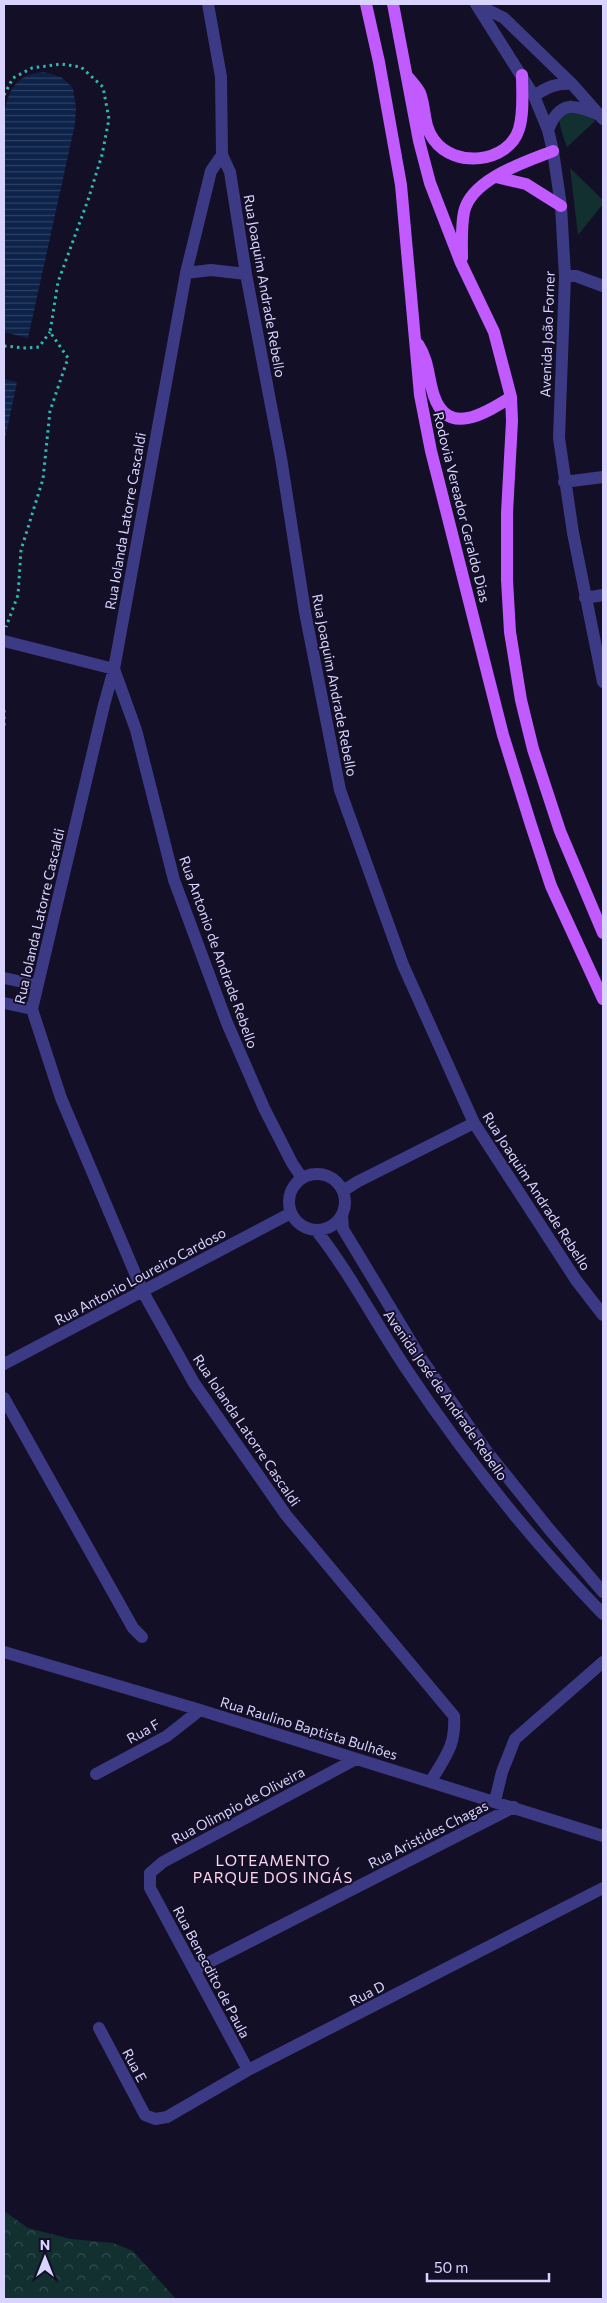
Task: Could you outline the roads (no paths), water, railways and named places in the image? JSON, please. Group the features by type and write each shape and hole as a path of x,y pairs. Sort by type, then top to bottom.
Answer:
{"main road":[{"name":"Rodovia Vereador Geraldo Dias","path":"366,4 379,62 401,184 420,395 431,451 503,735 551,886 603,999"},
{"name":"Rodovia Vereador Geraldo Dias","path":"393,4 419,142 430,183 461,263 494,332 510,397 512,421 507,513 507,580 510,632 515,667 534,749 560,831 603,933"},
{"path":"406,75 420,92 426,124 433,140 445,152 461,158 481,158 501,151 512,143 519,129 522,75"},
{"path":"461,263 464,211 469,199 477,189 516,166 553,151"},
{"path":"496,177 526,184 561,206"},
{"path":"416,340 425,356 434,395 441,410 450,418 477,416 510,397"}],"street":[{"name":"Rua Joaquim Andrade Rebello","path":"208,4 221,77 222,155 230,172 246,274 281,458 305,612 340,790 403,965 474,1123 576,1280 603,1314"},
{"name":"Avenida João Forner","path":"476,4 534,96 548,130 553,151 561,206 565,276 559,438 564,482 585,598 603,682"},
{"path":"476,4 504,18 572,84 602,117"},
{"path":"534,96 560,83 572,84"},
{"path":"548,130 559,110 568,107 581,107 602,117"},
{"name":"Rua Iolanda Latorre Cascaldi","path":"222,155 211,171 186,273 114,669 32,1009 61,1098 143,1292 194,1383 286,1515 454,1716 455,1734 450,1750 431,1781"},
{"path":"186,273 212,270 246,274"},
{"path":"565,276 585,278 603,286"},
{"path":"564,482 603,477"},
{"path":"585,598 603,594"},
{"path":"4,641 114,669"},
{"name":"Rua Antonio de Andrade Rebello","path":"114,669 136,730 174,880 227,1023 264,1108 292,1163 302,1178"},
{"path":"4,978 37,985"},
{"path":"4,1003 32,1009"},
{"path":"343,1192 357,1182 474,1123"},
{"path":"318,1174 326,1176 333,1179 343,1192 344,1207 342,1215 331,1226 316,1230 300,1225 291,1213 289,1197 291,1190 302,1178 318,1174"},
{"name":"Rua Antonio Loureiro Cardoso","path":"4,1364 291,1213"},
{"name":"Avenida José de Andrade Rebello","path":"342,1215 343,1229 422,1360 488,1453 603,1592"},
{"name":"Avenida José de Andrade Rebello","path":"316,1230 406,1369 471,1461 535,1539 603,1614"},
{"path":"4,1398 133,1628 142,1637"},
{"name":"Rua Raulino Baptista Bulhões","path":"4,1652 200,1710 603,1836"},
{"path":"495,1801 502,1772 515,1739 603,1662"},
{"name":"Rua F","path":"96,1774 167,1736 200,1710"},
{"name":"Rua Olimpio de Oliveira","path":"150,1888 150,1873 163,1862 356,1759"},
{"name":"Rua Aristides Chagas","path":"194,1970 514,1807"},
{"name":"Rua Benecdito de Paula","path":"150,1888 248,2070"},
{"name":"Rua D","path":"145,2115 155,2119 167,2117 248,2070 603,1888"},
{"name":"Rua E","path":"99,2028 145,2115"}],"water":[{"path":"44,72 61,77 73,88 76,108 75,124 28,338 4,332 4,113 9,96 16,84 27,76"},
{"path":"4,379 17,382 4,444"}],"district":[{"name":"LOTEAMENTO PARQUE DOS INGÁS","path":"273,1868"}]}
